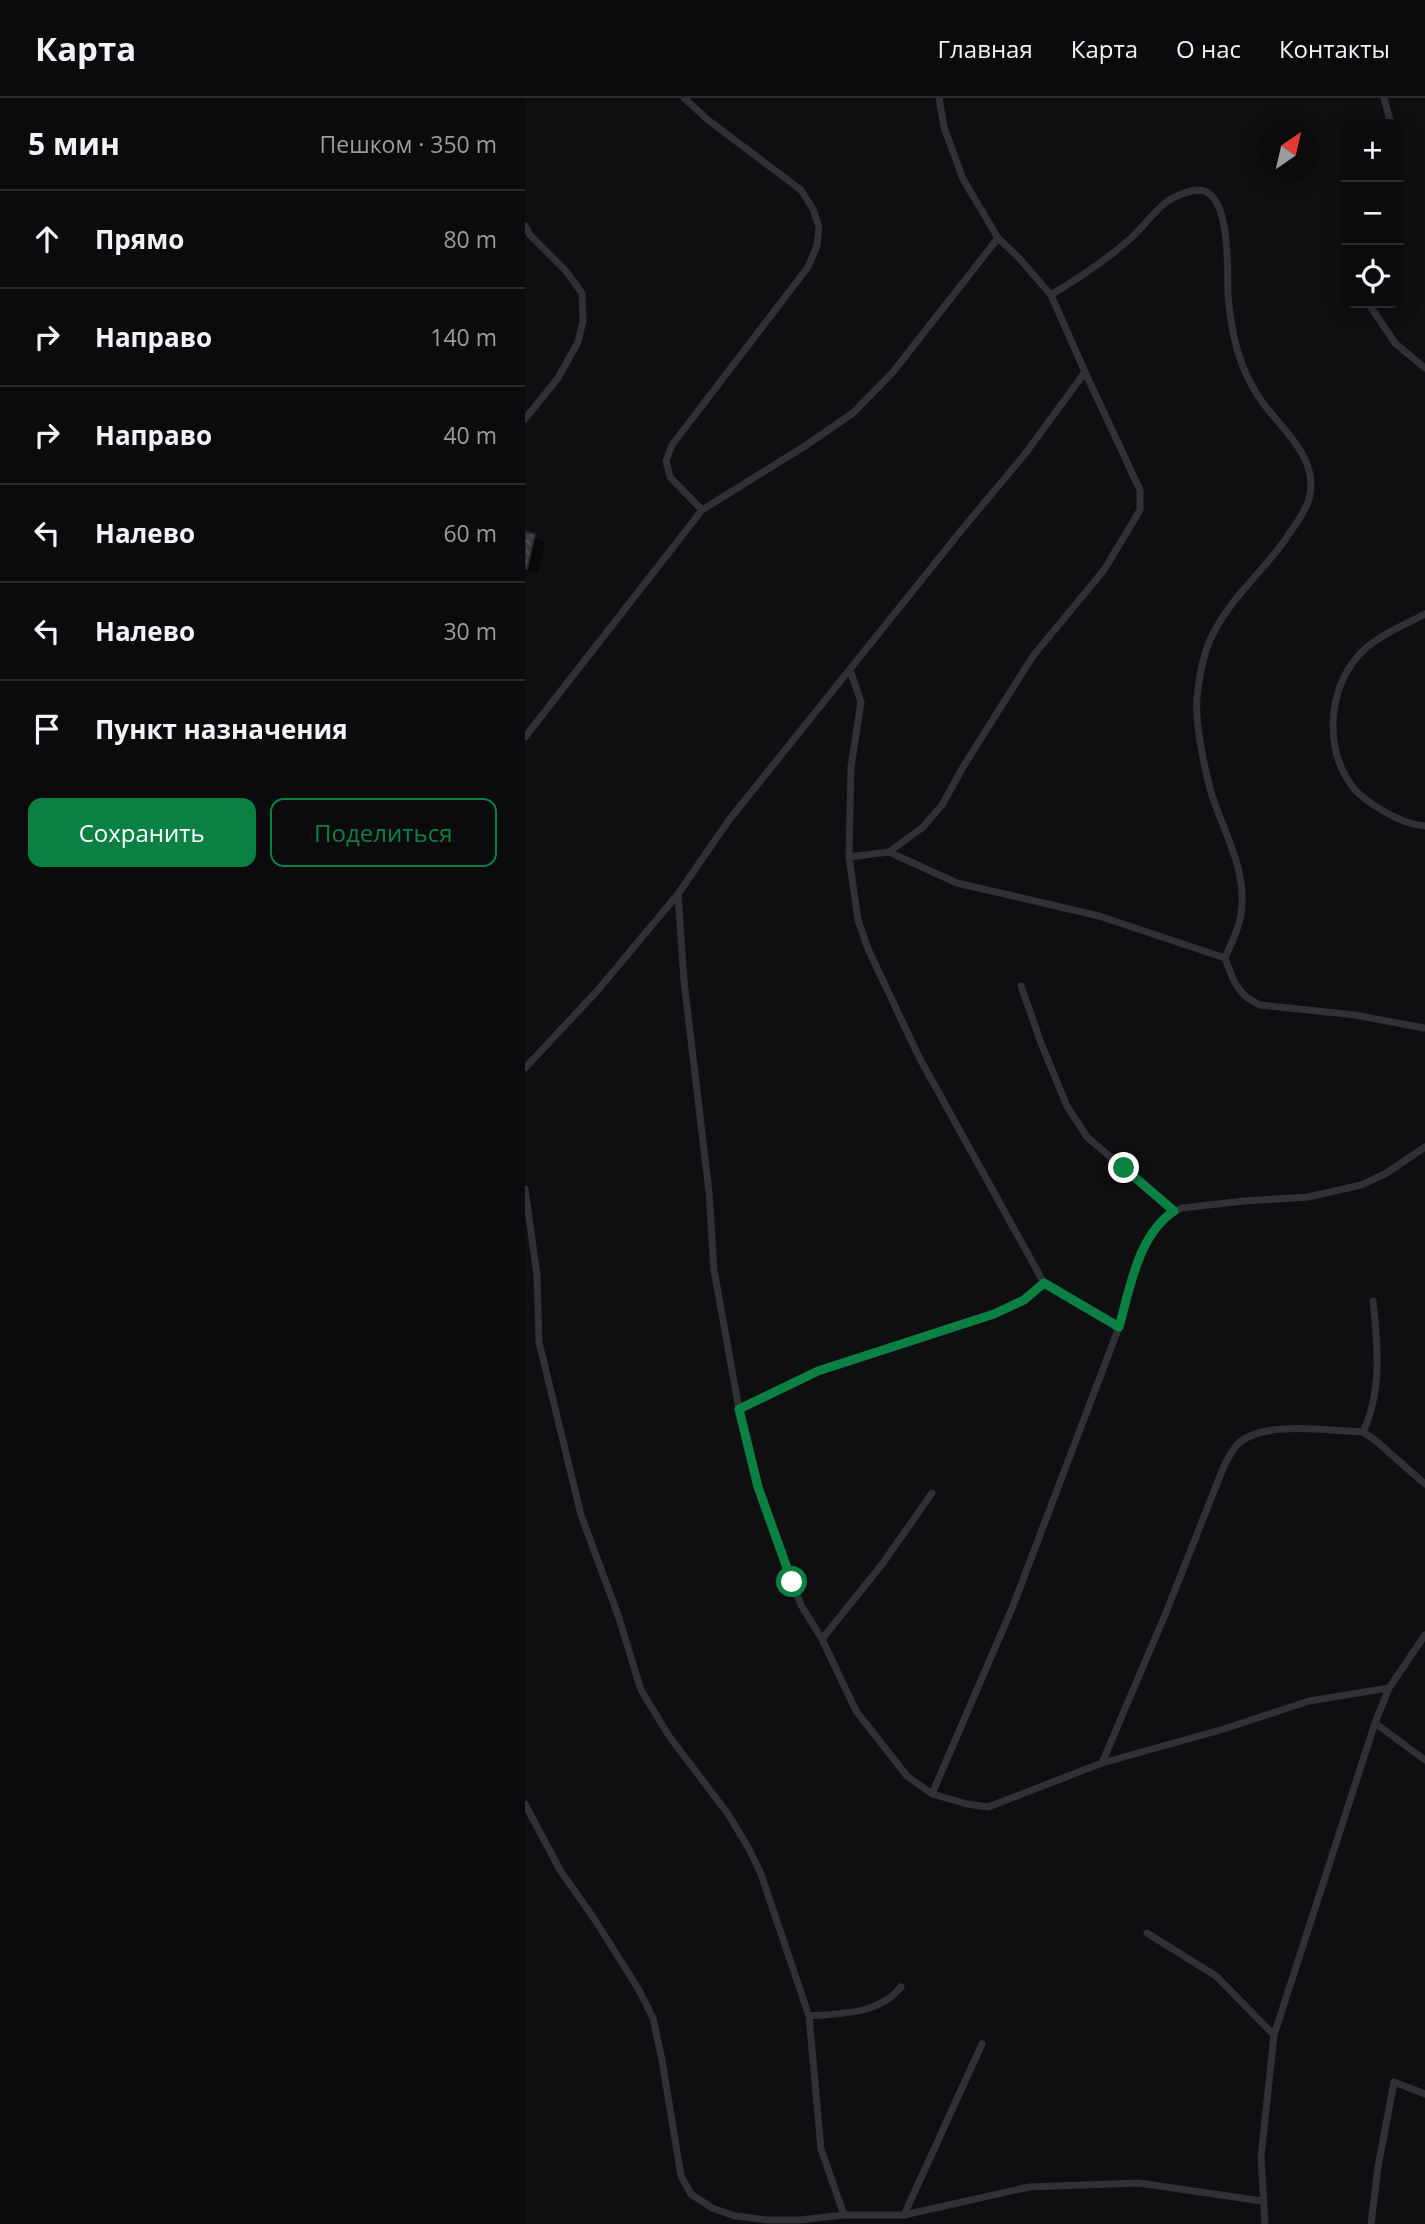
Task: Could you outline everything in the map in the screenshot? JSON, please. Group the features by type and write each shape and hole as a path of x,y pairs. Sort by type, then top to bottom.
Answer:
{"lane":[{"path":"684,98 801,190 813,209 819,228 817,247 807,267 672,445 666,461 670,477 702,510"},
{"path":"849,857 889,852 923,827 942,805 1033,656 1104,570 1140,510 1140,490 1051,295 998,238 963,179 944,127 939,98"},
{"path":"1384,98 1390,119"},
{"path":"1051,295 1090,271 1133,236 1172,198 1198,190 1209,193 1218,206 1228,247 1228,293 1239,357 1256,392 1305,455 1311,482 1308,503 1268,564 1237,598 1213,632 1202,670 1197,701 1198,727 1211,790 1241,879 1241,914 1236,934 1225,958 1236,989 1260,1005 1355,1015 1424,1028"},
{"path":"525,226 582,293 583,321 578,342 558,378 525,419"},
{"path":"525,737 702,510 805,446 853,412 893,372 998,238"},
{"path":"1371,308 1395,342 1425,368"},
{"path":"525,1068 598,990 678,894 729,820 1025,454 1085,372"},
{"path":"1425,614 1373,643 1358,656 1343,679 1332,717 1339,761 1352,786 1370,803 1398,819 1425,826"},
{"path":"850,670 861,702 852,767 848,821 849,857 858,920 880,978 919,1058 1044,1283 1119,1327"},
{"path":"889,852 957,883 1099,916 1225,958"},
{"path":"678,894 684,981 709,1192 714,1270 739,1409 758,1487 801,1605 822,1639 856,1711 907,1776 932,1794 988,1807 1102,1763 1309,1701 1389,1688"},
{"path":"1021,986 1067,1106 1087,1137 1174,1211"},
{"path":"932,1794 1013,1606 1119,1327 1140,1256 1153,1231 1174,1211 1182,1208 1244,1200 1308,1197 1361,1185 1385,1174 1425,1147"},
{"path":"525,1189 537,1275 539,1342 581,1515 618,1615 634,1674 652,1711 713,1792 748,1847 781,1930 809,2016 821,2149 844,2215"},
{"path":"739,1409 818,1371 994,1314 1024,1300 1044,1283"},
{"path":"1363,1432 1374,1403 1376,1343 1373,1301"},
{"path":"1102,1763 1230,1454 1240,1443 1251,1435 1270,1430 1363,1432 1425,1484"},
{"path":"822,1639 883,1563 932,1493"},
{"path":"1265,2224 1261,2157 1274,2035 1375,1723 1389,1688 1425,1635"},
{"path":"1375,1723 1425,1760"},
{"path":"525,1804 560,1870 632,1978 653,2018 678,2167 685,2187 712,2208 735,2216 768,2220 844,2215 904,2215 1029,2188 1139,2183 1262,2201"},
{"path":"1147,1933 1216,1976 1274,2035"},
{"path":"809,2016 881,2006 901,1987"},
{"path":"904,2215 982,2044"},
{"path":"1371,2224 1378,2167 1394,2082 1425,2094"}],"building":[{"path":"525,532 535,534 527,569 525,568"}],"route":[{"path":"792,1582 758,1487 739,1409 818,1371 994,1314 1024,1300 1044,1283 1119,1327 1140,1256 1153,1231 1174,1211 1124,1168"}]}
